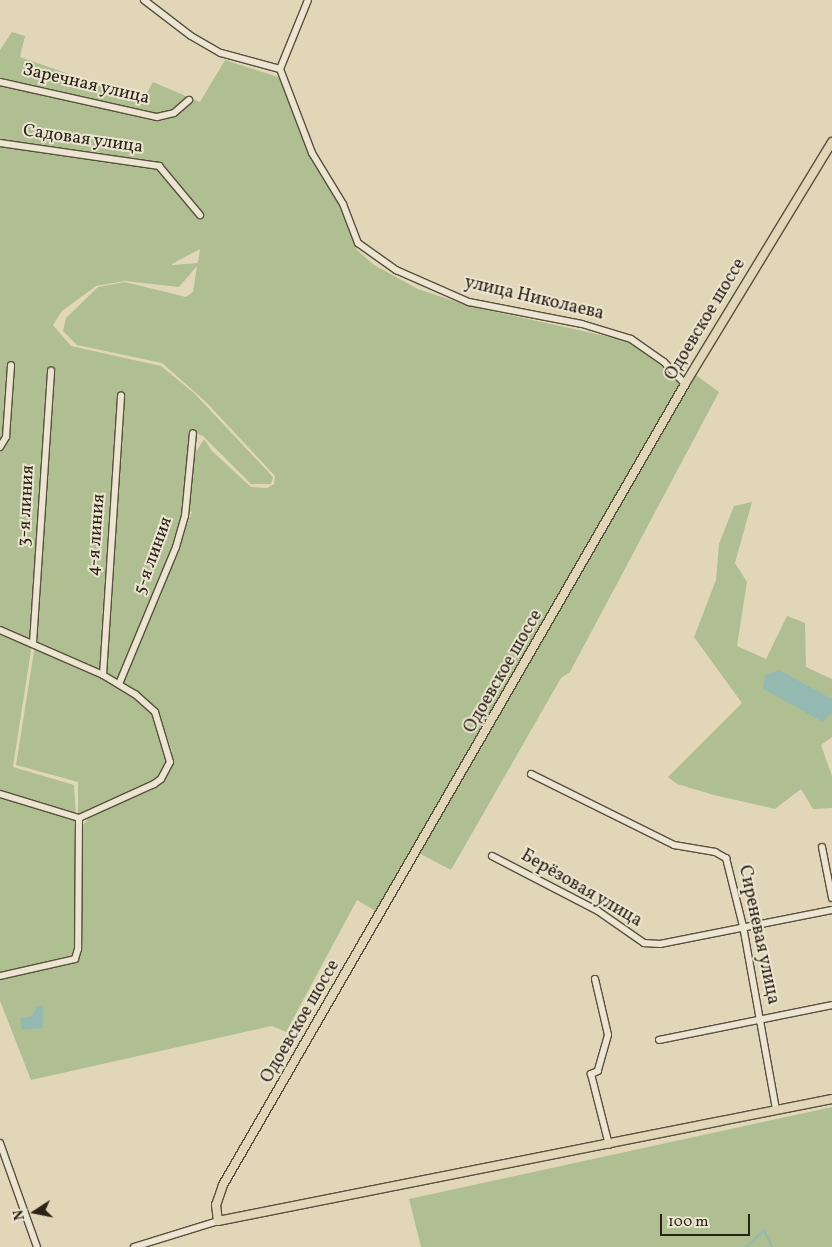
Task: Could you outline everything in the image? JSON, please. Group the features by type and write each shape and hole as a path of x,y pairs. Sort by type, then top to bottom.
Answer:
{"main road":[{"name":"Одоевское шоссе","path":"218,1221 216,1205 223,1185 685,384 832,142"},
{"path":"218,1221 609,1145 832,1099"}],"street":[{"path":"144,0 191,36 221,53 280,69 308,0"},
{"name":"улица Николаева","path":"280,69 312,153 343,204 358,243 396,270 469,302 582,324 631,340 650,350 685,384"},
{"name":"Заречная улица","path":"0,82 157,117 174,113 189,100"},
{"name":"Садовая улица","path":"0,143 159,166 200,215"},
{"path":"0,447 6,437 11,365"},
{"name":"3-я линия","path":"33,643 51,371"},
{"name":"4-я линия","path":"103,675 121,396"},
{"name":"5-я линия","path":"119,684 176,547 185,516 193,433"},
{"path":"0,630 33,643 119,684 155,712 170,762 161,780 79,818 76,824 78,954 71,960 0,976"},
{"name":"Сиреневая улица","path":"531,774 674,845 721,853 726,858 743,926 776,1110"},
{"path":"0,794 79,818"},
{"path":"822,847 832,898"},
{"name":"Берёзовая улица","path":"492,856 598,911 644,943 660,944 743,926 832,910"},
{"path":"595,979 608,1035 598,1071 591,1074 609,1145"},
{"path":"659,1040 832,1005"},
{"path":"0,1142 38,1247"},
{"path":"134,1247 218,1221"}],"green space":[{"path":"12,32 25,36 20,57 143,100 153,82 200,102 225,60 287,80 318,159 341,197 362,241 356,249 374,265 418,289 469,306 628,341 649,351 686,391 696,375 719,392 570,672 561,678 451,870 413,850 377,912 357,900 286,1032 272,1026 31,1080 0,1001 0,977 79,961 83,825 89,817 163,780 172,767 172,751 156,707 122,684 192,512 188,510 190,462 204,439 212,451 251,487 267,488 274,484 275,476 206,402 162,363 77,345 63,331 66,318 98,287 125,282 186,297 193,292 197,266 179,287 125,281 96,286 62,311 53,325 71,346 161,366 194,393 273,477 271,484 251,484 203,436 190,431 183,517 176,544 119,681 0,628 0,50","holes":["200,249 198,263 172,265"]},
{"path":"752,502 735,563 747,582 737,646 766,659 787,616 805,623 806,667 832,679 832,737 821,745 832,776 832,808 813,809 801,789 775,809 714,795 677,784 668,777 742,703 694,637 716,580 719,544 734,506"},
{"path":"0,631 32,644 13,767 74,785 76,816 75,954 69,959 0,973"},
{"path":"35,645 106,678 146,707 155,717 169,762 157,781 78,815 78,782 16,765"},
{"path":"832,1107 832,1247 421,1247 409,1199"}],"water":[{"path":"779,670 832,699 832,712 823,722 763,689 765,675"},
{"path":"43,1005 43,1028 22,1030 20,1018 32,1016 36,1008"}],"waterway":[{"path":"746,1247 764,1230 772,1247"}]}
